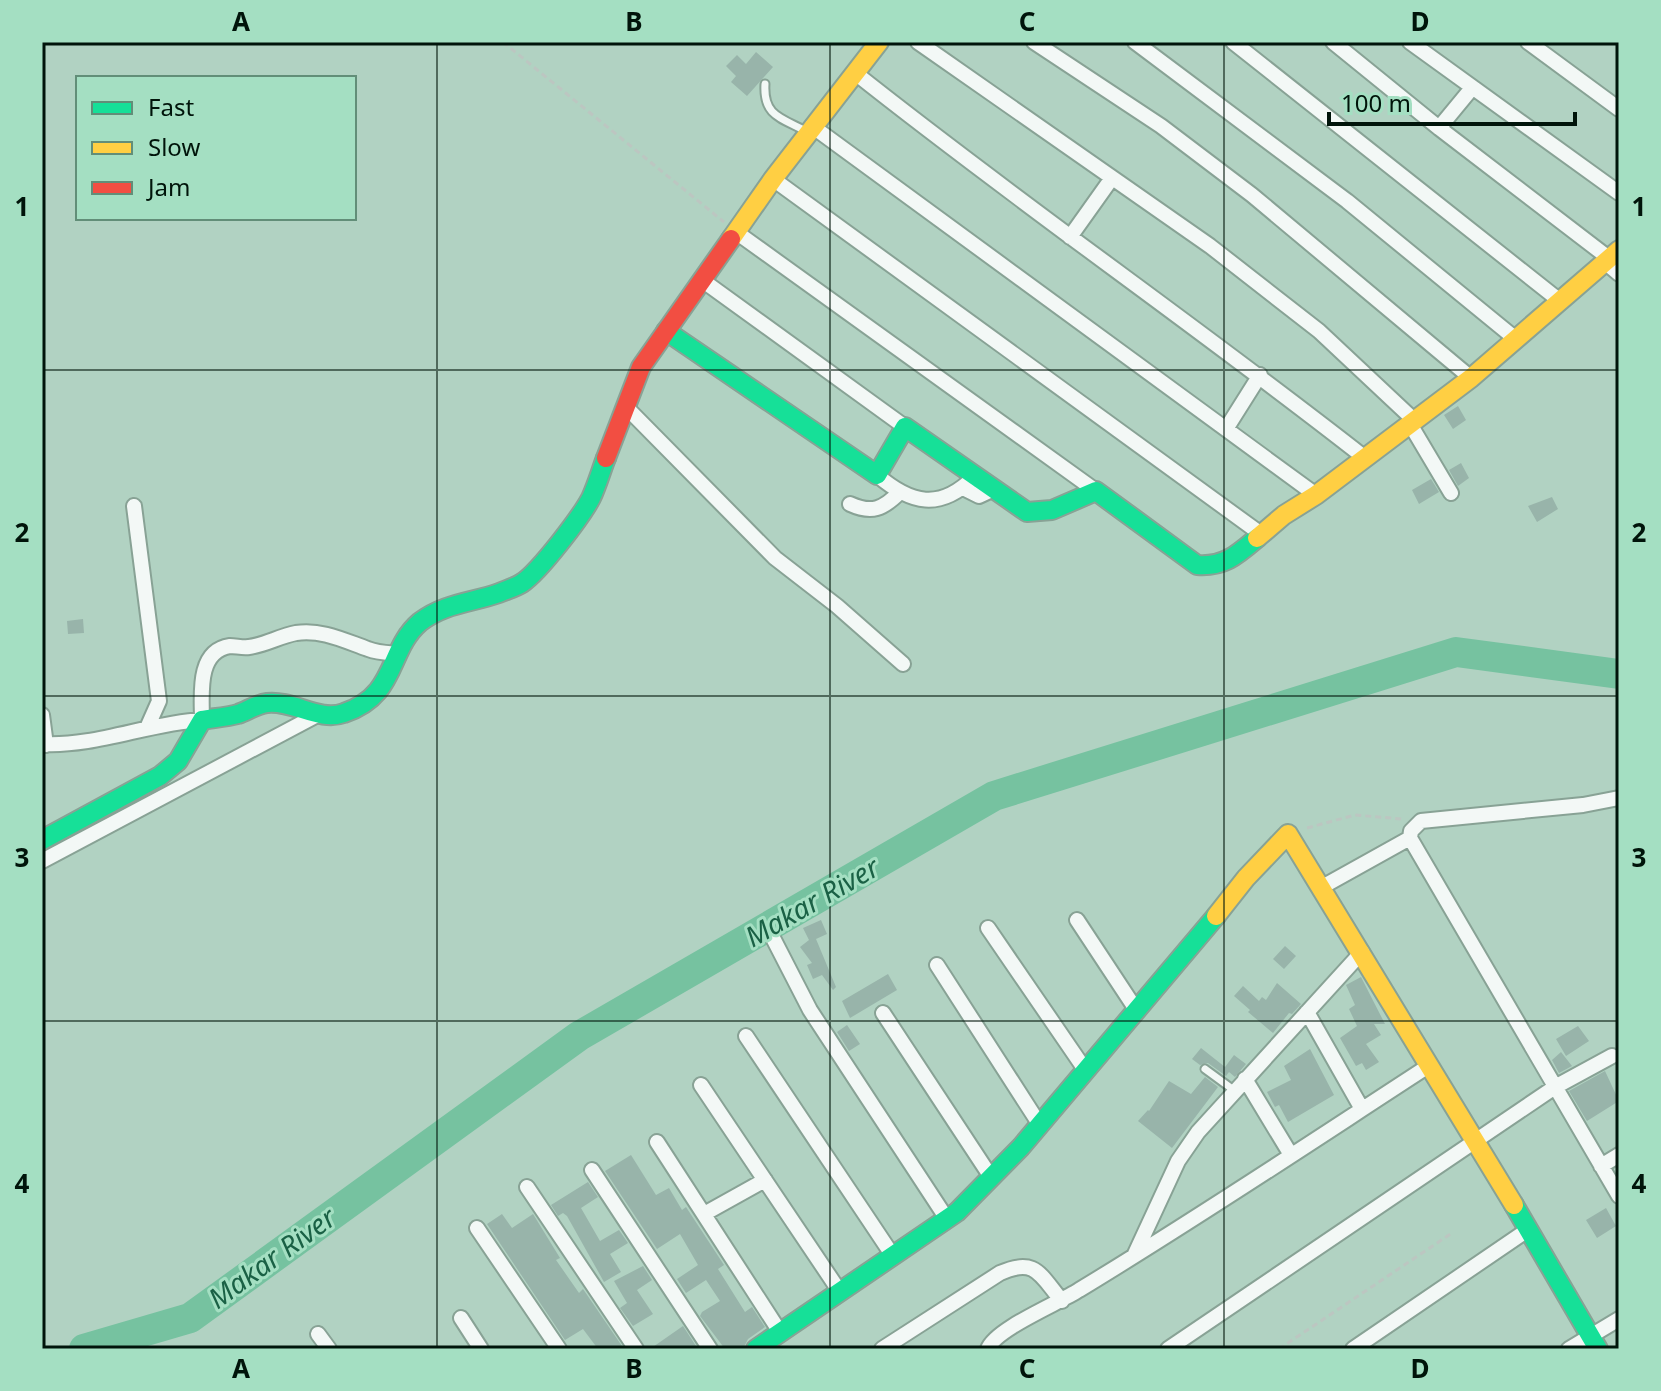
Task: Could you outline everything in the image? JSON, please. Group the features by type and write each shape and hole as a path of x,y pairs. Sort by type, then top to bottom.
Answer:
{"street":[{"path":"42,715 44,745 234,715 267,703 319,714 342,714 365,703 387,681 412,632 428,617 458,602 496,594 523,583 555,548 590,500 641,367 773,179 879,42"},
{"path":"918,42 1210,246 1319,331 1412,423 1451,493"},
{"path":"1034,42 1161,126 1252,195 1471,378"},
{"path":"1135,42 1347,201 1517,340"},
{"path":"736,232 1197,565 1212,566 1231,560 1261,534 1471,378 1560,301 1613,261 1439,128 1333,42"},
{"path":"1410,42 1619,193"},
{"path":"1528,42 1619,109"},
{"path":"1241,44 1560,301"},
{"path":"854,72 1070,237 1260,375 1365,458"},
{"path":"1439,128 1472,88"},
{"path":"810,129 1316,495"},
{"path":"1070,237 1112,178"},
{"path":"773,179 1261,534"},
{"path":"702,280 905,427 968,482 994,489 1027,512 1052,510 1096,491"},
{"path":"666,331 900,492 916,500 934,500 968,482"},
{"path":"1226,429 1260,375"},
{"path":"625,406 775,558 837,606 903,664"},
{"path":"877,475 905,427"},
{"path":"850,504 866,511 876,510 900,492"},
{"path":"134,506 159,701 147,728"},
{"path":"42,840 160,776 178,761 202,720 201,680 207,664 217,652 229,646 248,648 297,633 320,633 345,639 371,651 399,654"},
{"path":"42,861 319,714"},
{"path":"1619,798 1583,805 1421,821 1411,831 1410,838 1619,1196"},
{"path":"756,1349 947,1219 991,1177 1040,1125 1246,878 1288,834 1529,1229 1594,1342"},
{"path":"1322,887 1410,838"},
{"path":"1077,920 1137,1011"},
{"path":"988,928 1086,1071"},
{"path":"774,940 810,1010 947,1219"},
{"path":"1133,1257 1178,1161 1198,1132 1362,952"},
{"path":"937,965 1040,1125"},
{"path":"1307,1012 1362,1109"},
{"path":"883,1013 991,1177"},
{"path":"746,1036 893,1256"},
{"path":"1168,1349 1555,1087 1616,1054"},
{"path":"988,1349 998,1336 1133,1257 1430,1065"},
{"path":"701,1085 840,1292"},
{"path":"1240,1085 1291,1155"},
{"path":"657,1142 780,1332"},
{"path":"1601,1166 1619,1155"},
{"path":"592,1170 710,1349"},
{"path":"704,1214 765,1180"},
{"path":"527,1187 636,1349"},
{"path":"477,1228 559,1349"},
{"path":"1353,1349 1529,1229"},
{"path":"882,1349 1000,1273 1018,1265 1030,1267 1041,1276 1062,1301"},
{"path":"461,1318 481,1349"},
{"path":"1569,1349 1594,1342 1619,1319"},
{"path":"318,1334 329,1349"}],"lane":[{"path":"765,84 764,101 770,111 810,129"},
{"path":"1205,1069 1240,1085"}],"path":[{"path":"503,42 736,232"},
{"path":"1288,834 1355,815 1421,821"},
{"path":"1279,1349 1452,1233"}],"building":[{"path":"756,52 773,67 747,96 731,82 736,76 726,66 737,55 746,64"},
{"path":"1458,406 1466,420 1453,429 1444,415"},
{"path":"1461,463 1469,478 1458,486 1449,470"},
{"path":"1431,479 1439,492 1419,504 1412,490"},
{"path":"1552,497 1558,509 1537,522 1528,506"},
{"path":"83,619 84,633 68,634 67,621"},
{"path":"821,920 827,934 816,939 836,987 833,990 822,975 813,979 807,965 812,963 800,947 809,940 803,928"},
{"path":"1285,946 1296,956 1284,969 1273,959"},
{"path":"888,974 897,990 850,1018 842,1001"},
{"path":"1361,977 1385,1024 1374,1024 1381,1035 1366,1044 1379,1062 1366,1070 1362,1063 1356,1066 1340,1038 1357,1026 1349,1009 1355,1005 1346,985"},
{"path":"1277,983 1301,1004 1273,1033 1234,996 1243,986 1259,1001 1262,997 1266,1000"},
{"path":"847,1025 860,1044 849,1051 837,1032"},
{"path":"1578,1026 1589,1041 1566,1056 1556,1039"},
{"path":"1201,1048 1225,1067 1234,1055 1246,1064 1235,1077 1229,1072 1226,1076 1208,1063 1200,1065 1192,1059"},
{"path":"1310,1049 1334,1095 1288,1122 1267,1092 1291,1080 1284,1066"},
{"path":"1561,1052 1572,1066 1559,1073 1552,1060"},
{"path":"1605,1071 1619,1101 1587,1121 1569,1091"},
{"path":"1205,1077 1218,1087 1172,1148 1138,1121 1149,1111 1169,1081 1191,1094"},
{"path":"631,1155 656,1195 669,1188 682,1210 686,1207 724,1265 718,1269 745,1312 752,1307 765,1327 748,1339 743,1349 725,1349 700,1316 720,1301 706,1280 686,1293 677,1279 698,1265 680,1234 657,1249 605,1171"},
{"path":"588,1182 598,1197 581,1208 600,1241 619,1230 628,1243 610,1254 621,1272 604,1282 567,1216 563,1213 558,1216 551,1205"},
{"path":"1606,1208 1616,1226 1597,1238 1586,1220"},
{"path":"502,1214 512,1228 533,1214 560,1258 556,1260 579,1293 583,1289 624,1349 598,1349 583,1329 565,1340 487,1224"},
{"path":"643,1266 652,1280 637,1290 653,1314 633,1326 620,1308 627,1303 614,1281"},
{"path":"683,1326 696,1346 690,1349 650,1349"}],"waterway":[{"name":"Makar River","path":"84,1349 190,1318 579,1036 994,796 1456,652 1619,674"}],"traffic: fast":[{"path":"666,331 877,475 905,427 1027,512 1052,510 1096,491 1197,565 1223,562 1257,538"},
{"path":"42,840 160,776 178,761 202,720 238,714 267,703 325,715 344,713 361,705 383,684 409,633 420,622 449,607 514,587 539,568 586,507 606,458"},
{"path":"756,1349 957,1212 1021,1147 1216,916"},
{"path":"1514,1205 1598,1349"}],"traffic: slow":[{"path":"731,239 773,179 879,42"},
{"path":"1257,538 1471,378 1619,250"},
{"path":"1216,916 1246,878 1288,834 1514,1205"}],"traffic: jam":[{"path":"606,458 641,367 731,239"}]}
